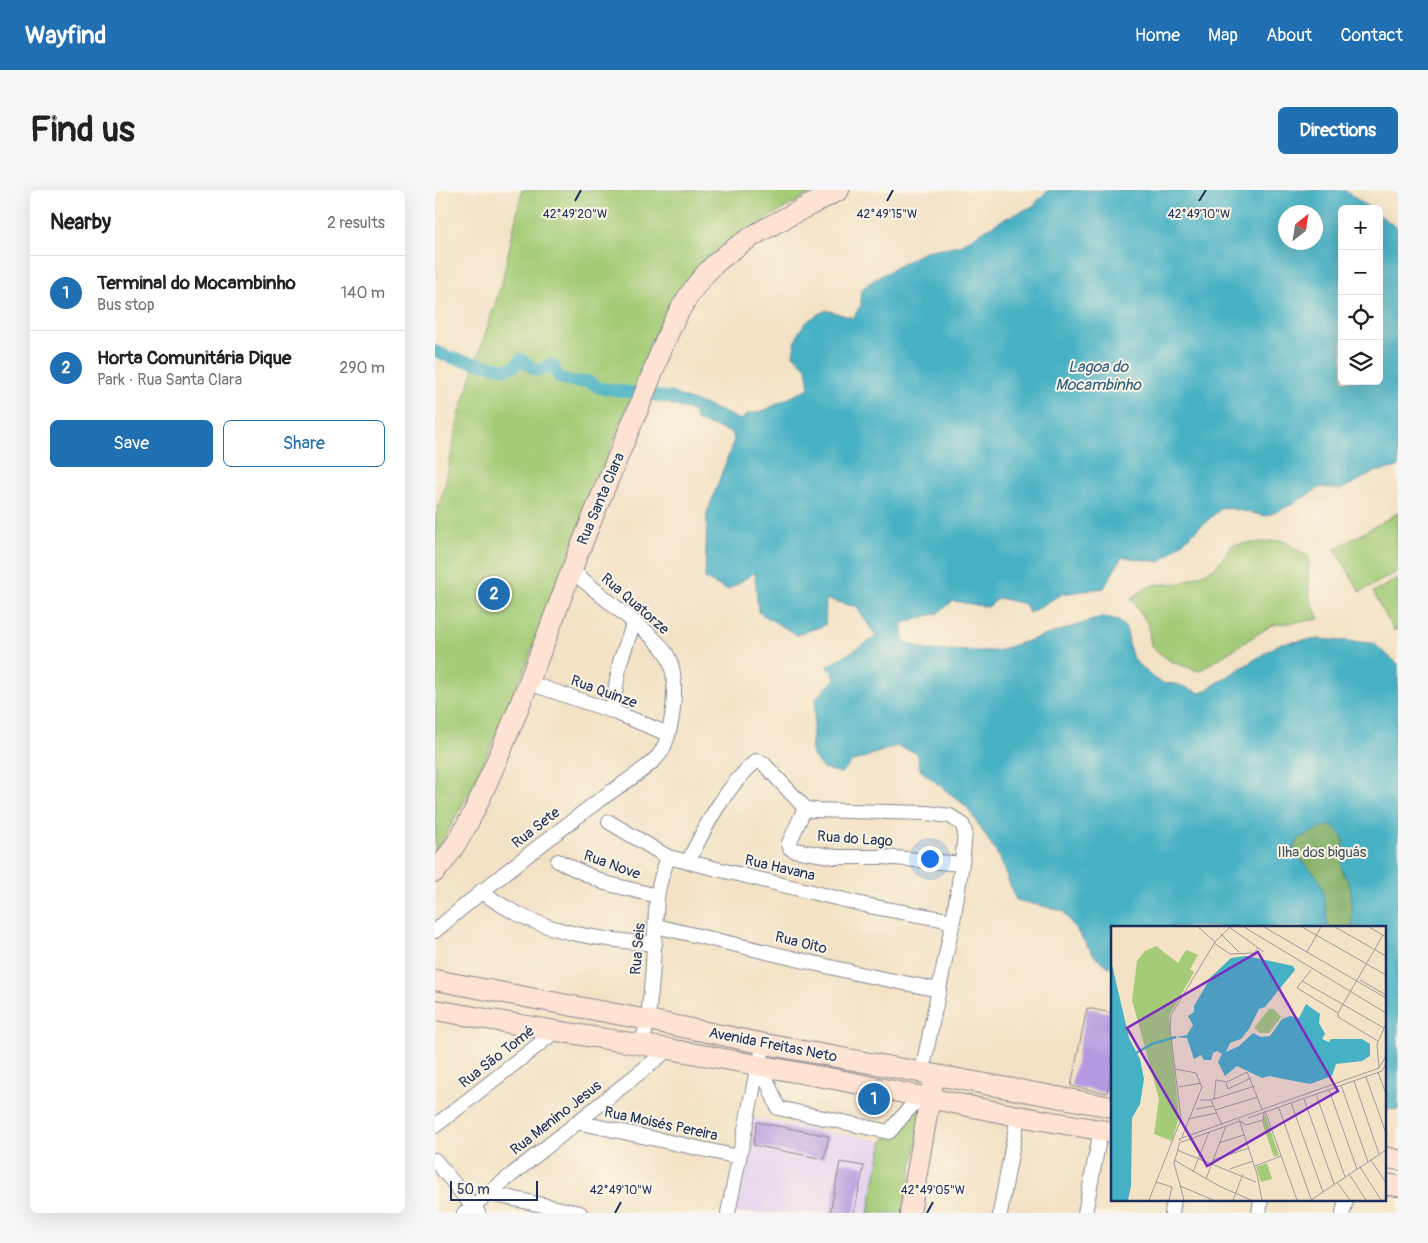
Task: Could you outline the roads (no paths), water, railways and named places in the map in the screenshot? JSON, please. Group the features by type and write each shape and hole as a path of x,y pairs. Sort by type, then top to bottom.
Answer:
{"main road":[{"name":"Rua Santa Clara","path":"435,872 457,843 476,808 529,683 571,570 644,394 669,328 682,304 708,271 730,252 769,227 839,190"},
{"name":"Avenida Freitas Neto","path":"435,980 765,1044 1111,1107"},
{"name":"Avenida Freitas Neto","path":"435,1010 759,1065 1018,1116 1106,1130"},
{"path":"910,1213 928,1073"}],"street":[{"name":"Rua Quatorze","path":"571,570 634,622 656,642 669,659 674,679 672,718 668,734 659,755"},
{"path":"612,711 620,662 624,646 634,622"},
{"name":"Rua Quinze","path":"529,683 612,711 668,734"},
{"name":"Rua Sete","path":"435,930 481,891 659,755"},
{"path":"688,862 711,817 730,788 756,761 763,763 805,808"},
{"name":"Rua do Lago","path":"928,1073 939,990 962,864 965,832 962,824 950,816 821,811 805,808 789,843 790,848 794,850 836,857 884,857 962,864"},
{"name":"Rua Havana","path":"609,822 668,856 688,862 869,906 953,921"},
{"name":"Rua Seis","path":"642,1045 648,1020 657,896 668,856"},
{"name":"Rua Nove","path":"558,861 605,883 657,896"},
{"path":"481,891 516,914 571,934 655,944"},
{"name":"Rua Oito","path":"656,926 860,974 939,990"},
{"name":"Rua São Tomé","path":"435,1126 556,1031"},
{"path":"728,1213 765,1044"},
{"name":"Rua Menino Jesus","path":"472,1211 487,1193 669,1049"},
{"path":"759,1065 778,1108 889,1132 926,1098"},
{"path":"1000,1213 1018,1116"},
{"name":"Rua Moisés Pereira","path":"577,1122 739,1157"},
{"path":"1085,1213 1106,1130"},
{"path":"435,1160 472,1211"},
{"path":"487,1193 580,1213"},
{"path":"1172,1213 1175,1200"},
{"path":"1259,1213 1261,1200"},
{"path":"1343,1213 1346,1200"}],"water":[{"name":"Lagoa do Mocambinho","path":"1048,190 1344,190 1365,205 1338,205 1338,385 1383,385 1383,218 1398,228 1398,467 1375,472 1340,490 1321,487 1291,505 1266,516 1223,507 1160,562 1122,557 1104,588 1062,594 1029,613 1025,604 999,598 988,607 953,601 938,613 903,623 903,641 927,650 996,651 1103,617 1122,624 1128,636 1134,660 1157,680 1201,693 1281,643 1319,639 1373,643 1398,664 1398,1110 1386,1108 1386,926 1353,926 1351,892 1342,869 1344,842 1332,825 1298,839 1293,851 1320,881 1328,926 1111,926 1111,968 1096,958 1063,911 1016,900 998,855 967,807 920,770 917,753 896,746 852,762 841,773 822,768 811,753 816,698 835,679 832,671 826,667 876,637 857,607 826,599 825,625 797,635 758,612 755,572 728,590 705,579 707,513 734,440 732,433 697,421 693,411 669,404 674,394 741,420 747,414 761,412 809,388 806,368 793,355 799,332 807,322 826,310 853,318 861,305 861,290 872,281 925,251 960,245 1002,220 1033,206"}],"waterway":[{"path":"435,351 452,358 505,369 515,366 521,359 536,370 543,370 549,364 553,365 559,378 576,382 587,381 600,388 672,398"}],"place":[{"name":"Horta Comunitária Dique","path":"494,594"},
{"name":"Terminal do Mocambinho","path":"874,1099"}],"park label":[{"name":"Ilha dos biguás","path":"1322,852"}]}
